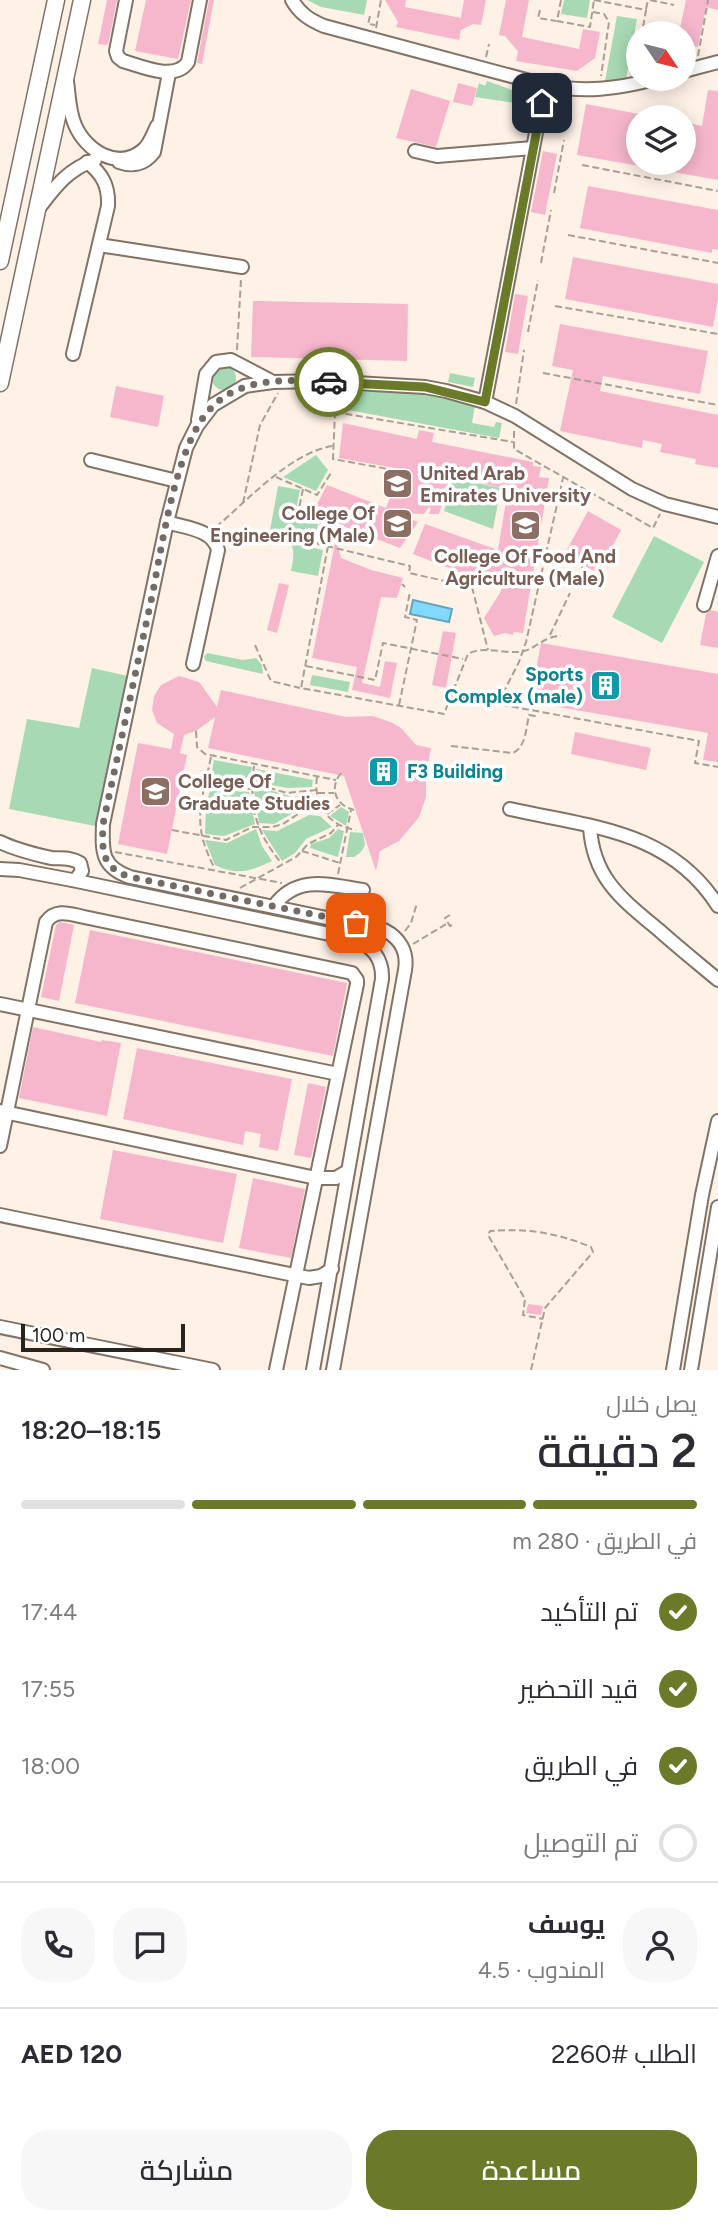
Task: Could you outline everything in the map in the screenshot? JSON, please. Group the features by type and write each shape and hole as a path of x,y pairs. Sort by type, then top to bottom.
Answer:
{"main road":[{"path":"0,261 56,0"},
{"path":"0,383 82,0"}],"street":[{"path":"127,0 116,51 118,57 123,61 169,73 178,72 188,62 200,0"},
{"path":"292,0 302,14 312,21 545,85 563,89 598,90 626,86"},
{"path":"696,68 718,62"},
{"path":"66,73 71,113 77,130 88,144 108,158 128,165 145,162 157,146 157,126 169,73"},
{"path":"485,402 545,85"},
{"path":"415,151 431,156 533,148"},
{"path":"36,212 64,176 87,162 108,158"},
{"path":"73,354 108,196 102,176 87,162"},
{"path":"99,245 242,267"},
{"path":"197,426 208,369 221,360 236,362 273,382"},
{"path":"333,1370 405,970 401,945 384,930 120,873 105,860 102,850 103,824 167,522 186,448 197,426 213,405 244,386 288,381 320,381 425,387 485,402 515,416 632,489 665,503 718,517"},
{"path":"92,460 177,481"},
{"path":"167,522 208,534 215,541 218,555 193,664"},
{"path":"704,605 718,556"},
{"path":"510,809 640,840 667,853 696,876 718,906"},
{"path":"590,827 596,859 611,888 626,904 718,980"},
{"path":"0,842 52,858 76,860 80,863 82,872 72,880"},
{"path":"0,869 72,880 357,940 375,953 380,963 382,979 313,1370"},
{"path":"274,906 284,894 296,886 314,883 363,891"},
{"path":"0,1146 4,1112 29,1010 46,922 58,912 348,971 357,979 276,1370"},
{"path":"0,1004 338,1074"},
{"path":"4,1112 316,1178 336,1178 348,1171"},
{"path":"673,1370 702,1195 718,1121"},
{"path":"691,1370 718,1207"},
{"path":"0,1215 295,1275 315,1278 332,1269"},
{"path":"0,1327 213,1370"},
{"path":"0,1358 43,1370"},
{"path":"0,1364 25,1366"}],"path":[{"path":"374,39 381,0"},
{"path":"557,21 561,0"},
{"path":"540,10 538,18 590,27 594,0 646,10"},
{"path":"644,21 649,0 674,5"},
{"path":"696,46 708,0"},
{"path":"553,5 560,6"},
{"path":"593,12 604,14 609,22 598,90"},
{"path":"370,16 368,24 376,25"},
{"path":"554,193 564,140"},
{"path":"582,165 718,191"},
{"path":"541,264 551,210"},
{"path":"547,230 551,231"},
{"path":"568,234 718,263"},
{"path":"236,362 242,267"},
{"path":"528,332 538,280"},
{"path":"555,306 718,334"},
{"path":"543,373 718,405"},
{"path":"243,504 260,425 269,406 288,381"},
{"path":"320,381 319,410 514,442"},
{"path":"335,412 333,459 388,469"},
{"path":"208,534 275,476 310,453 333,446"},
{"path":"275,476 317,495 331,473"},
{"path":"497,704 522,652 564,477"},
{"path":"303,489 298,518 321,523 318,544 410,566 409,573 472,587 489,651"},
{"path":"301,688 328,546"},
{"path":"412,580 414,574"},
{"path":"428,584 429,578"},
{"path":"399,706 416,620 405,617 410,592"},
{"path":"550,636 570,593"},
{"path":"255,645 271,681 444,715 464,659 472,651 522,652 550,636 561,636"},
{"path":"305,665 375,680 383,643 464,659"},
{"path":"460,697 699,741 695,763 718,767"},
{"path":"451,746 513,753 523,744 529,715 535,716 537,712"},
{"path":"196,731 197,747 205,754 336,780"},
{"path":"212,756 199,814 201,836 216,871"},
{"path":"254,765 252,789 258,826 282,865"},
{"path":"336,886 352,810 341,805 335,793 336,780 341,773"},
{"path":"317,777 316,792 325,813 338,825 356,830"},
{"path":"205,785 252,789 266,787 292,793 335,793"},
{"path":"172,830 226,840 246,828 278,826 301,812 325,813 341,805"},
{"path":"230,897 254,878 282,865 314,840 331,833 338,825"},
{"path":"102,850 296,886"},
{"path":"301,851 340,863"},
{"path":"401,945 416,903"},
{"path":"450,915 445,918 450,926 454,924"},
{"path":"401,945 448,923"},
{"path":"531,1370 545,1308 593,1252 591,1247 564,1237 535,1231 490,1231 488,1235 525,1299 523,1315 542,1319"}],"green space":[{"path":"307,0 367,0 364,15 321,7"},
{"path":"564,0 590,0 587,18 561,14"},
{"path":"617,16 637,19 626,21 626,79 605,81"},
{"path":"487,81 531,97 529,105 475,97 479,83 485,86"},
{"path":"224,366 233,369 236,378 233,387 224,390 215,387 212,378 215,369"},
{"path":"450,373 475,378 473,387 448,382"},
{"path":"324,391 427,393 475,405 472,423 494,427 496,422 502,423 499,438 321,405"},
{"path":"316,455 328,470 316,491 283,477"},
{"path":"460,475 467,481 501,488 493,529 444,511 453,478 458,479"},
{"path":"278,486 300,490 294,519 318,524 314,548 323,550 318,576 291,571 292,546 284,540 269,536"},
{"path":"654,536 704,562 662,643 612,617"},
{"path":"207,653 243,660 256,658 262,665 263,674 206,661 204,657"},
{"path":"92,668 128,676 95,826 9,809 27,719 79,728"},
{"path":"312,675 350,682 348,692 310,685"},
{"path":"214,760 252,767 249,787 210,783"},
{"path":"256,769 313,780 312,787 288,788 266,784 254,786"},
{"path":"210,789 249,792 255,824 224,836 205,834"},
{"path":"269,790 293,797 312,793 317,810 295,812 274,824 259,823 254,791"},
{"path":"341,807 349,812 346,826 330,816"},
{"path":"309,815 320,816 332,827 306,839 295,853 282,861 262,830 277,831"},
{"path":"256,829 262,846 272,861 244,871 215,865 205,840 227,843"},
{"path":"338,829 344,831 338,857 310,848 311,844 329,838"},
{"path":"350,832 363,833 365,845 354,857 346,857"}],"water":[{"path":"413,600 452,609 449,622 410,614"}],"building":[{"path":"107,0 117,0 108,45 98,44"},
{"path":"146,0 191,0 178,59 135,51"},
{"path":"209,0 214,0 202,64 197,63"},
{"path":"385,0 406,0 405,7 461,18 464,0 486,0 481,25 473,24 461,30 459,40 396,27 398,22"},
{"path":"506,0 529,0 522,37 579,49 583,29 600,32 595,58 577,71 516,61 518,51 505,36 499,35"},
{"path":"686,0 718,0 718,10 706,7 698,47 696,21 682,21"},
{"path":"458,83 477,88 472,106 453,102"},
{"path":"411,89 450,101 436,147 396,138"},
{"path":"708,90 718,91 718,180 690,175 696,175 696,125 702,126"},
{"path":"586,104 626,112 626,164 577,155"},
{"path":"543,151 557,154 545,215 531,212"},
{"path":"588,186 718,210 718,250 712,249 712,253 580,228"},
{"path":"573,257 718,284 713,327 565,299"},
{"path":"515,294 528,296 518,354 505,352"},
{"path":"253,301 408,304 407,361 251,357"},
{"path":"560,324 708,351 700,394 603,376 600,391 718,415 718,468 695,464 696,459 660,452 662,444 643,440 642,448 560,431 573,370 552,366"},
{"path":"116,386 164,396 158,427 110,417"},
{"path":"343,423 417,439 419,430 434,433 432,442 533,462 533,466 541,467 539,477 549,478 523,633 494,636 484,618 501,591 502,582 479,573 477,579 413,554 425,524 498,550 508,489 450,477 439,514 429,514 429,507 424,514 395,513 418,522 400,548 312,514 327,485 386,508 401,469 339,458"},
{"path":"588,511 621,530 613,545 617,548 613,556 608,554 598,573 564,555"},
{"path":"336,538 341,558 371,570 403,578 397,598 381,597 362,683 380,687 385,661 397,663 390,698 352,690 357,667 312,658"},
{"path":"279,583 289,585 277,633 267,630"},
{"path":"711,610 718,612 718,648 700,645 706,614"},
{"path":"443,631 456,633 446,688 432,685"},
{"name":"Sports Complex (male)","path":"541,643 718,674 718,762 703,760 708,733 530,702"},
{"name":"F3 Building","path":"179,676 199,682 217,707 221,690 346,717 373,716 393,723 416,745 431,748 426,773 426,797 419,817 399,841 380,851 376,871 344,776 208,748 215,717 196,731 184,735 180,753 187,755 167,854 118,844 138,743 171,749 174,734 157,723 152,710 154,696 161,685"},
{"path":"575,732 651,748 646,770 571,754"},
{"path":"60,922 74,925 59,1001 41,997 56,925"},
{"path":"90,930 347,983 333,1056 75,1003"},
{"path":"33,1027 101,1042 121,1043 107,1116 19,1098"},
{"path":"137,1048 292,1079 278,1151 259,1147 261,1134 245,1131 243,1145 123,1119"},
{"path":"308,1083 326,1087 311,1158 294,1155"},
{"path":"113,1150 237,1174 223,1243 100,1219"},
{"path":"253,1178 305,1189 291,1258 239,1248"},
{"path":"528,1304 543,1306 541,1315 526,1313"}],"way so far":[{"path":"329,382 288,381 244,386 213,405 197,426 186,448 167,522 103,824 102,850 105,860 112,867 130,877 356,923"}],"place":[{"name":"United Arab Emirates University","path":"397,484"},
{"name":"College Of Engineering (Male)","path":"398,524"},
{"name":"College Of Food And Agriculture (Male)","path":"525,525"},
{"name":"Sports Complex (male)","path":"606,685"},
{"name":"F3 Building","path":"384,771"},
{"name":"College Of Graduate Studies","path":"155,792"}],"route":[{"path":"329,382 425,387 485,402 542,103"}]}
